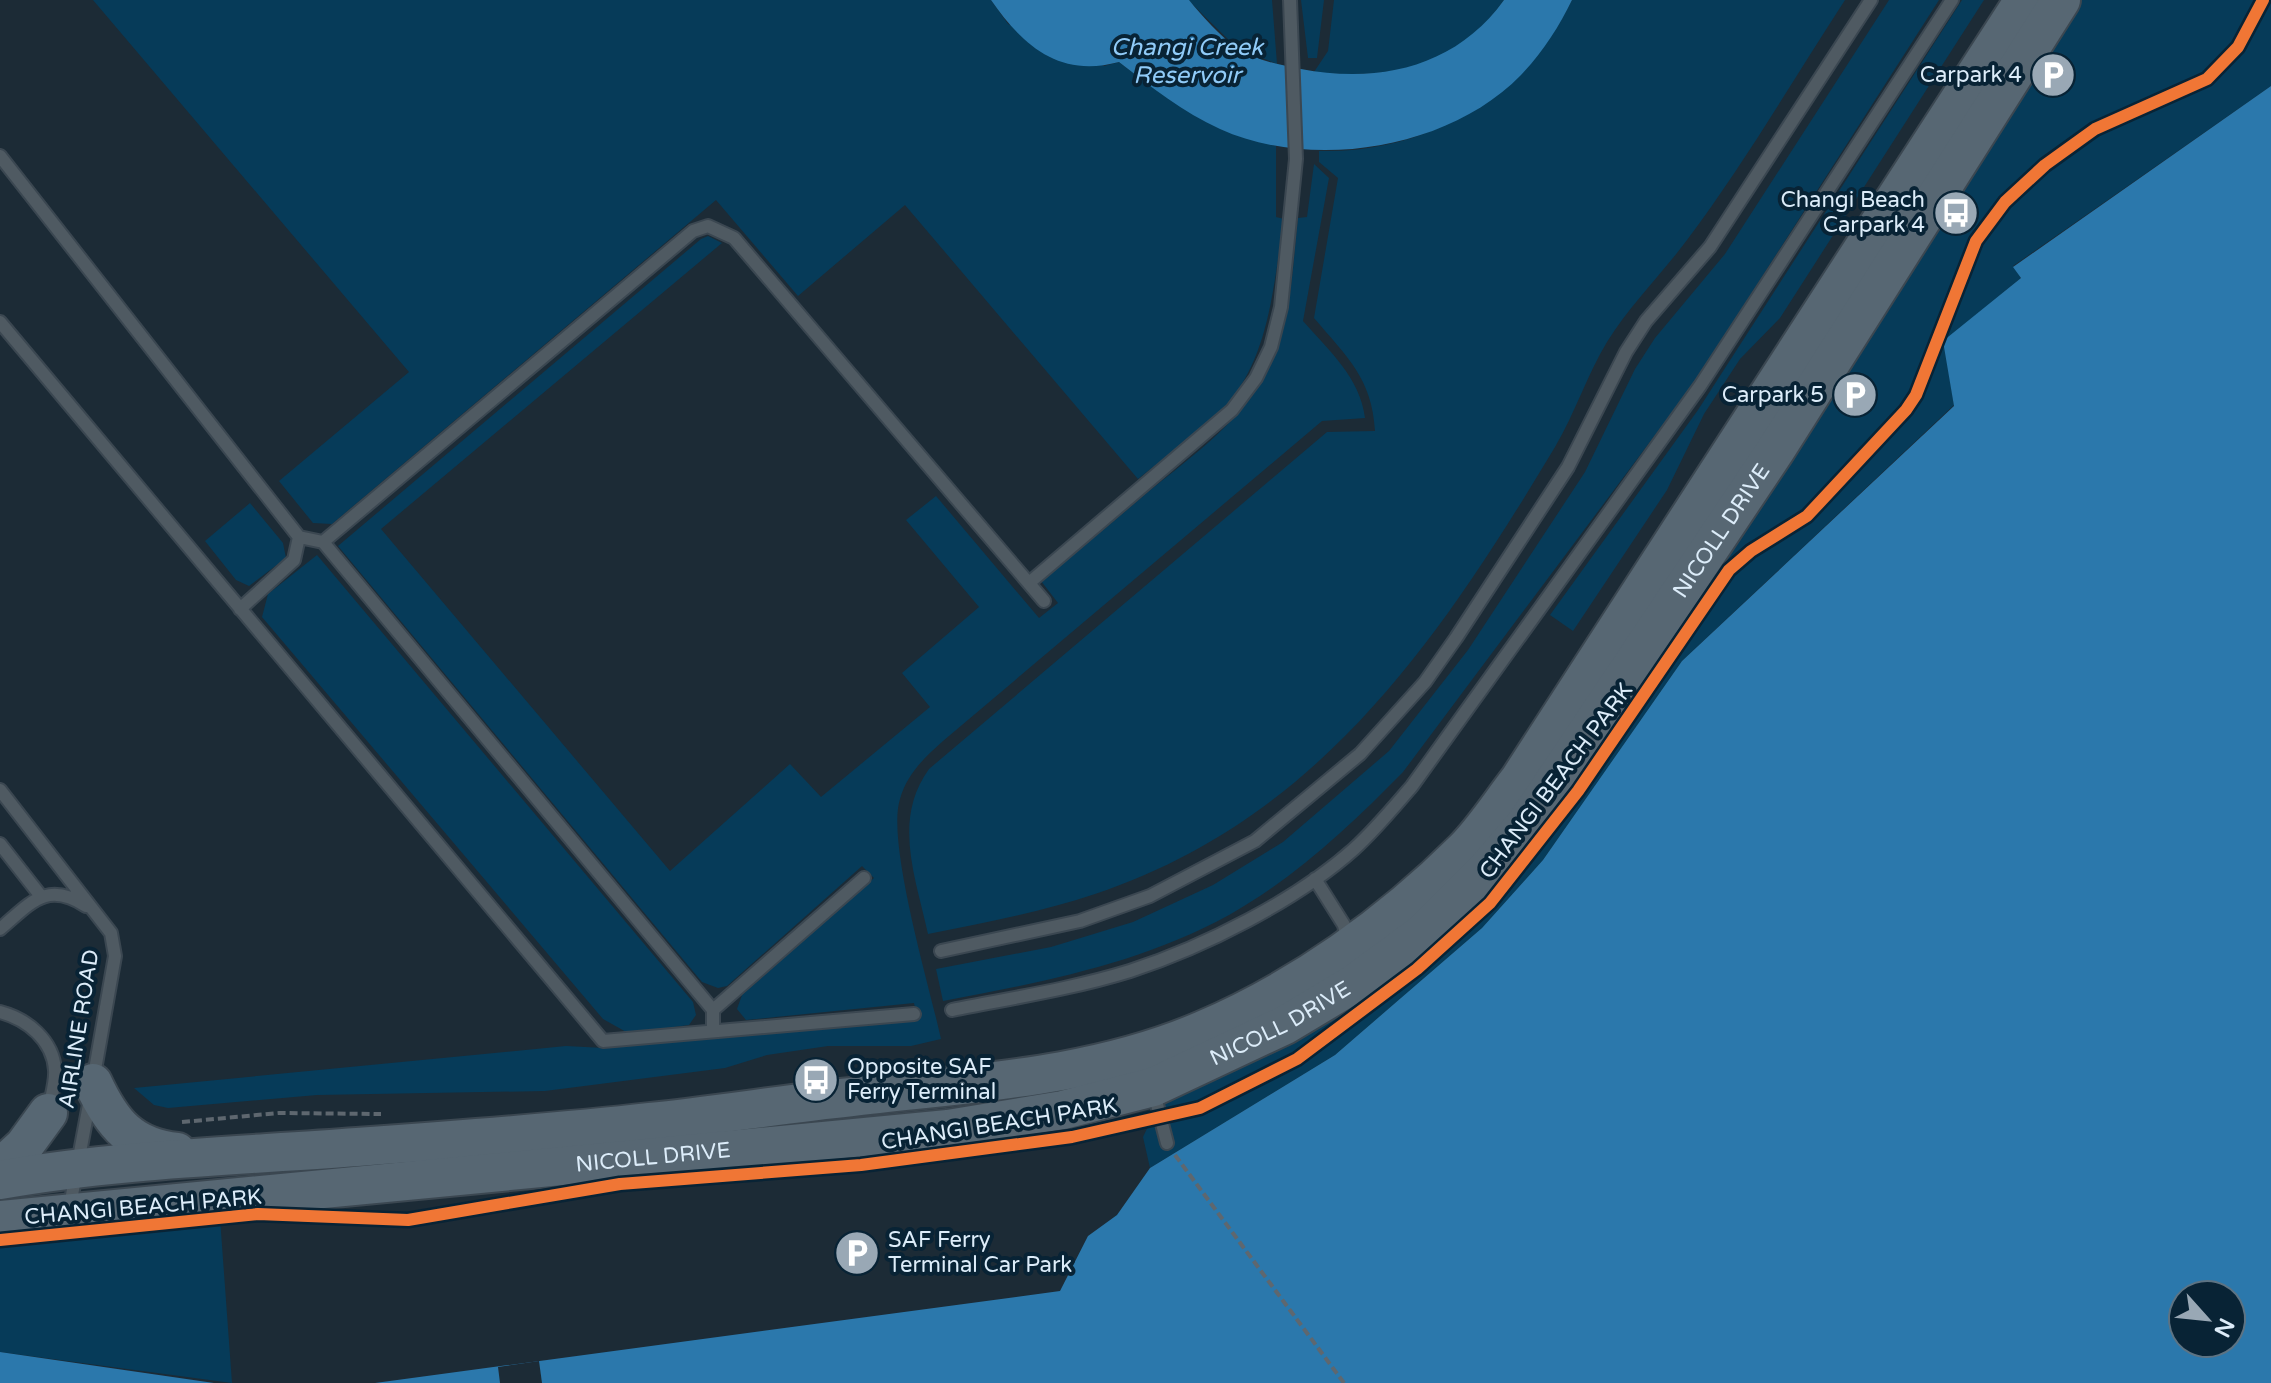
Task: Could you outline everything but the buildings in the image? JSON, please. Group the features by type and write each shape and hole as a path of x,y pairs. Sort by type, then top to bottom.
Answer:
{"main road":[{"name":"NICOLL DRIVE","path":"38,1180 254,1193 522,1171 948,1129 1063,1110 1148,1070 1201,1031 1423,933 1485,871 1527,822 1716,509 1985,91 2049,1"},
{"name":"NICOLL DRIVE","path":"38,1180 206,1156 649,1123 855,1096 974,1086 1051,1073 1148,1070"},
{"path":"93,1083 111,1118 130,1139 155,1150 206,1156"},
{"path":"0,1168 24,1146 38,1180"}],"lane":[{"path":"1029,583 1232,410 1256,378 1271,347 1281,307 1296,159 1290,0"},
{"path":"941,951 1080,921 1150,896 1255,841 1360,754 1425,682 1456,638 1568,467 1626,352 1646,321 1710,247 1871,0"},
{"path":"952,1010 1060,989 1132,970 1211,938 1315,879 1380,822 1452,731 1700,386 1952,0"},
{"path":"0,156 299,537 323,542 713,1010 713,1031"},
{"path":"323,542 693,231 708,226 734,238 1044,601"},
{"path":"0,322 603,1041 914,1014"},
{"path":"240,609 294,560 299,537"},
{"name":"AIRLINE ROAD","path":"0,790 111,933 115,956 93,1083 38,1180"},
{"path":"0,844 40,895"},
{"path":"713,1010 864,878"},
{"path":"1315,879 1344,925 1359,960"},
{"path":"0,929 40,895 60,893 93,911"},
{"name":"AIRLINE ROAD","path":"0,1012 29,1025 42,1037 56,1071 38,1180"},
{"path":"1148,1070 1167,1143"}],"path":[{"path":"173,1122 279,1113 388,1114"},
{"path":"1167,1143 1344,1383"}],"shaded area":[{"path":"93,0 991,0 1008,24 1104,66 1119,62 1193,113 1276,146 1276,217 1284,219 1272,296 1259,347 1236,393 1219,413 1138,479 905,205 798,296 716,200 332,524 313,523 279,481 409,372"},
{"path":"1188,0 1272,0 1277,64 1236,47"},
{"path":"1301,0 1324,0 1317,58 1308,58"},
{"path":"1334,0 1504,0 1465,41 1420,64 1369,74 1314,72 1328,51"},
{"path":"1572,0 1845,0 1708,211 1607,342 1555,447 1466,588 1418,653 1366,715 1308,770 1245,820 1174,861 1075,900 928,934 913,871 909,829 918,788 929,769 1327,432 1375,431 1369,396 1356,369 1314,318 1338,178 1319,162 1319,151 1359,149 1397,142 1434,130 1468,113 1499,91 1527,65 1552,34"},
{"path":"1889,0 1939,0 1694,383 1403,772 1342,831 1277,884 1229,915 1195,932 1126,959 1090,969 943,1001 936,969 1051,947 1133,922 1213,885 1283,842 1389,751 1468,650 1585,472 1635,369 1655,338 1725,254"},
{"path":"1962,0 1984,0 1780,318 1740,359 1704,414 1667,490 1573,631 1550,615 1698,410"},
{"path":"2072,0 2271,0 2271,86 2013,266 2021,278 1944,341 1954,405 1682,661 1543,860 1482,928 1335,1055 1150,1168 1143,1137 1167,1087 1436,944"},
{"path":"1314,164 1329,178 1303,321 1350,377 1365,418 1322,421 943,741 912,774 900,799 897,820 899,847 911,916 941,1039 911,1046 828,1046 767,1055 725,1068 545,1091 317,1095 168,1108 154,1105 134,1088 566,1046 604,1048 918,1021 914,1003 746,1020 737,1009 742,995 874,878 862,866 727,986 718,988 702,982 338,546 701,239 708,236 722,243 381,529 670,871 790,764 821,797 930,707 902,673 979,607 906,520 936,496 1039,618 1058,603 1041,581 1205,446 1239,412 1267,372 1282,334 1298,218 1307,217"},
{"path":"250,503 283,543 286,558 249,586 236,580 205,541"},
{"path":"317,555 693,1002 696,1015 689,1025 628,1033 603,1019 262,617 268,594"},
{"path":"220,1218 232,1383 0,1352 0,1238"}],"water":[{"name":"Changi Creek Reservoir","path":"991,0 1189,0 1224,38 1252,56 1301,69 1359,74 1414,65 1439,55 1485,23 1504,0 1572,0 1536,58 1491,100 1457,121 1419,136 1378,146 1337,150 1296,149 1257,142 1220,129 1180,107 1119,62 1078,66 1061,62 1030,44"},
{"path":"2271,86 2271,1383 375,1383 1060,1291 1088,1236 1117,1215 1150,1168 1335,1055 1482,928 1543,860 1682,661 1954,406 1943,341 2021,278 2013,267"},
{"path":"0,1352 214,1383 0,1383"}],"pier":[{"path":"539,1361 542,1383 500,1383 498,1367"}],"cycle path":[{"name":"CHANGI BEACH PARK","path":"0,1240 258,1214 408,1220 620,1184 861,1165 1072,1137 1200,1108 1297,1059 1417,969 1490,903 1578,791 1729,570 1751,551 1807,516 1906,410 1916,395 1976,241 2005,202 2045,165 2095,129 2207,79 2238,47 2263,0"}],"place":[{"name":"Carpark 4","path":"2053,75"},
{"name":"Changi Beach Carpark 4","path":"1956,213"},
{"name":"Carpark 5","path":"1855,395"},
{"name":"Opposite SAF Ferry Terminal","path":"816,1080"},
{"name":"SAF Ferry Terminal Car Park","path":"857,1253"}]}
